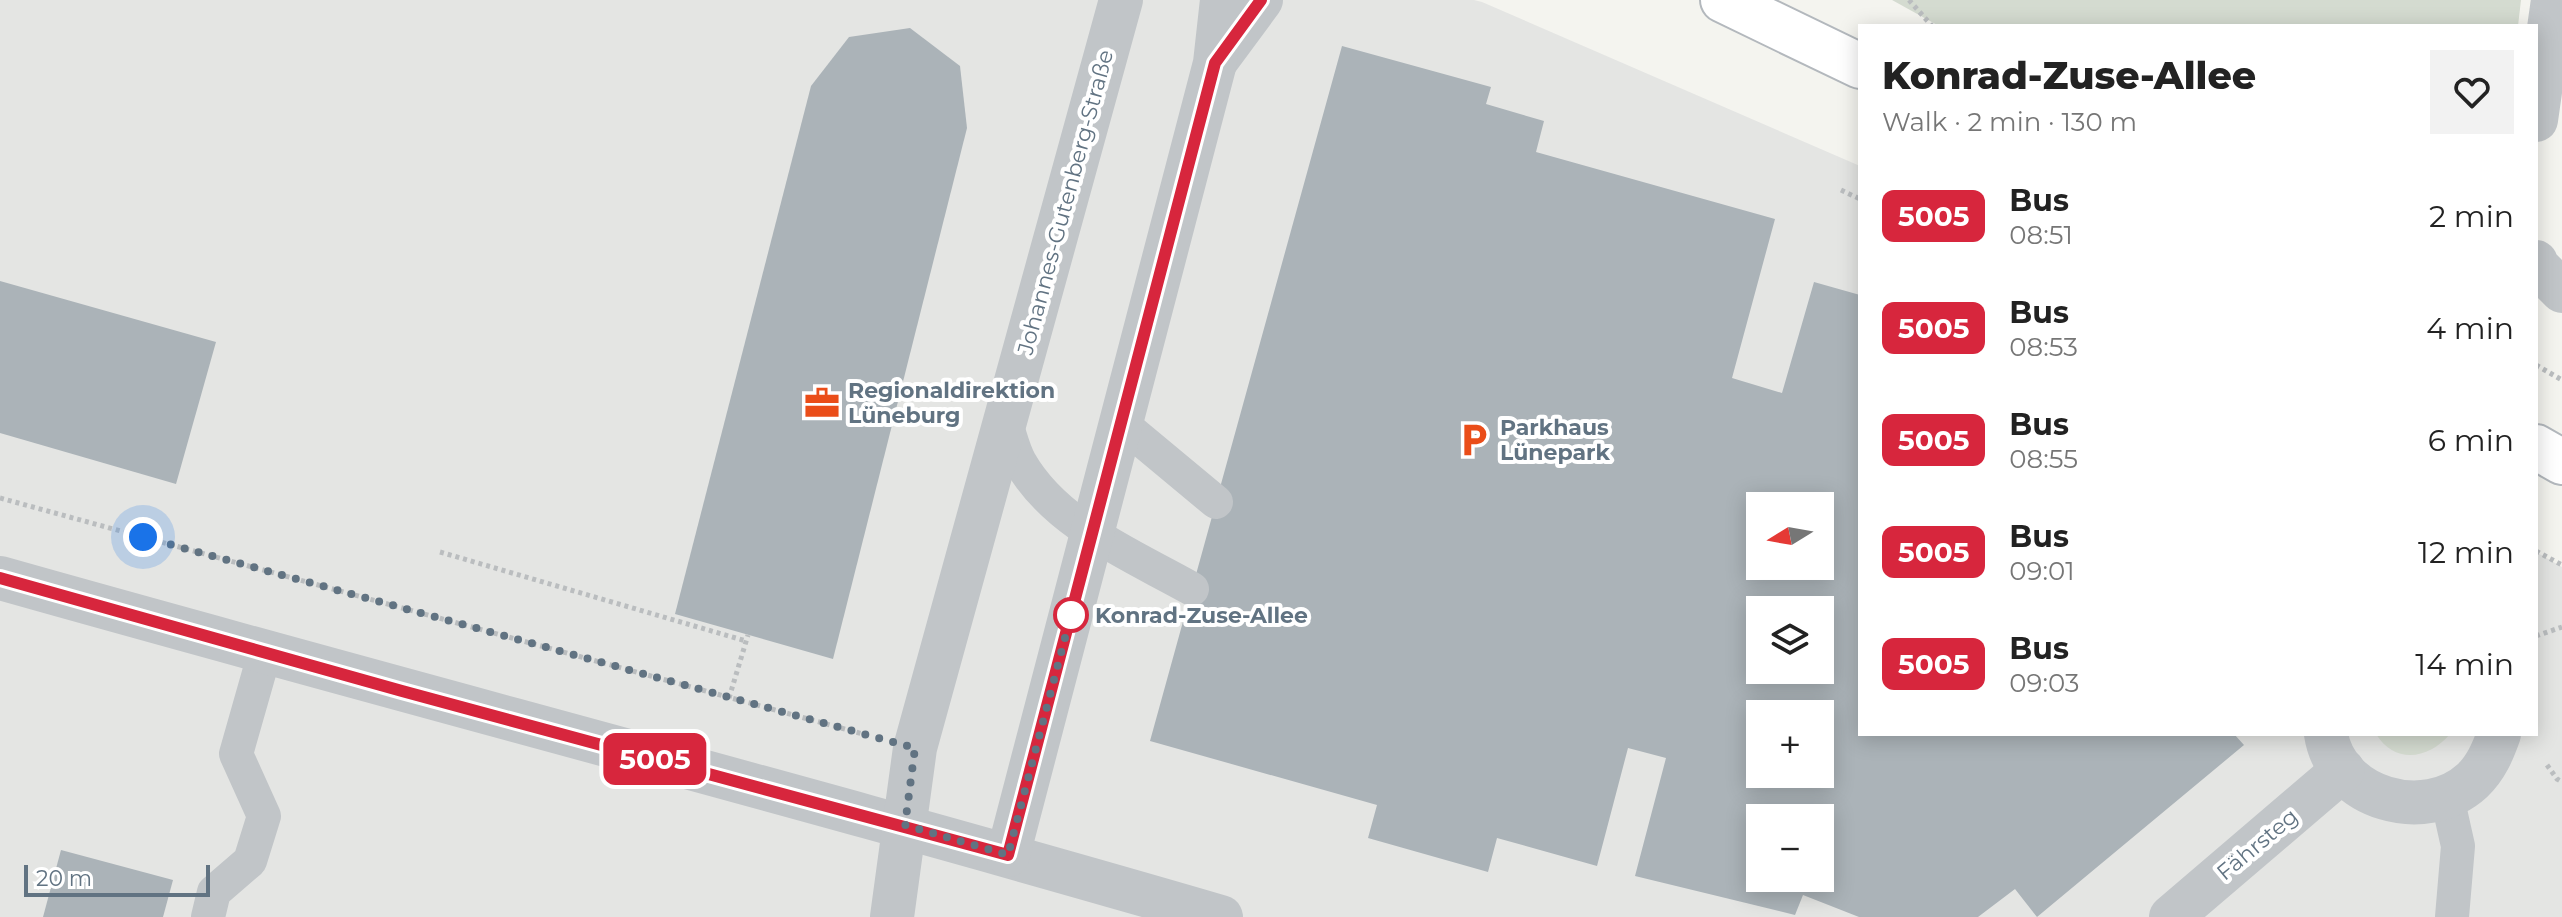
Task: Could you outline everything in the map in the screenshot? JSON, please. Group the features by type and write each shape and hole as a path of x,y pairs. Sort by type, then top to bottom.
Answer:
{"main road":[{"path":"1723,0 1858,65"},
{"path":"2538,448 2562,462"}],"street":[{"name":"Johannes-Gutenberg-Straße","path":"892,917 915,748 1121,0"},
{"path":"1008,855 1215,63 1222,0"},
{"path":"1215,63 1261,0"},
{"path":"2538,106 2553,0"},
{"path":"2538,267 2562,291"},
{"path":"0,578 905,825 1221,917"},
{"name":"Fährsteg","path":"2171,917 2335,752 2364,790 2390,801 2419,803 2447,797 2471,782 2490,759 2498,736"}],"lane":[{"path":"1005,421 1020,461 1045,496 1093,534 1192,589"},
{"path":"1121,423 1216,502"},
{"path":"208,917 214,892 250,861 264,816 236,754 265,652"},
{"path":"2447,797 2458,846 2452,917"}],"path":[{"path":"1909,0 1930,24"},
{"path":"1841,190 1858,198"},
{"path":"2538,366 2562,380"},
{"path":"0,498 915,748"},
{"path":"440,552 747,638 729,698"},
{"path":"2538,552 2562,565"},
{"path":"2538,635 2562,627"}],"shaded area":[{"path":"0,0 1474,0 1858,165 1858,736 2538,736 2538,553 2562,567 2562,917 0,917"},
{"path":"1892,0 2521,0 2518,24 1935,24"},
{"path":"2378,736 2448,736 2432,749 2412,755 2393,751"}],"building":[{"path":"910,28 960,66 967,128 833,659 675,614 811,86 849,37"},
{"name":"Parkhaus Lünepark","path":"1342,46 1491,87 1486,104 1544,121 1536,152 1775,219 1732,378 1782,393 1814,282 1858,294 1858,736 2236,736 2244,745 2037,917 2015,889 1978,917 1859,917 1803,895 1795,915 1635,876 1666,758 1628,748 1597,866 1497,838 1488,872 1368,838 1377,805 1150,741"},
{"path":"0,281 216,342 176,484 0,433"},
{"path":"61,850 173,880 163,917 43,917"}],"bus line":[{"name":"5005","path":"0,578 402,691 1008,855 1215,63 1261,0"}],"place":[{"name":"Regionaldirektion Lüneburg","path":"822,403"},
{"name":"Parkhaus Lünepark","path":"1474,440"},
{"name":"Konrad-Zuse-Allee","path":"1071,615"}],"route":[{"path":"143,537 915,748 905,825 1008,855 1071,615"}]}
